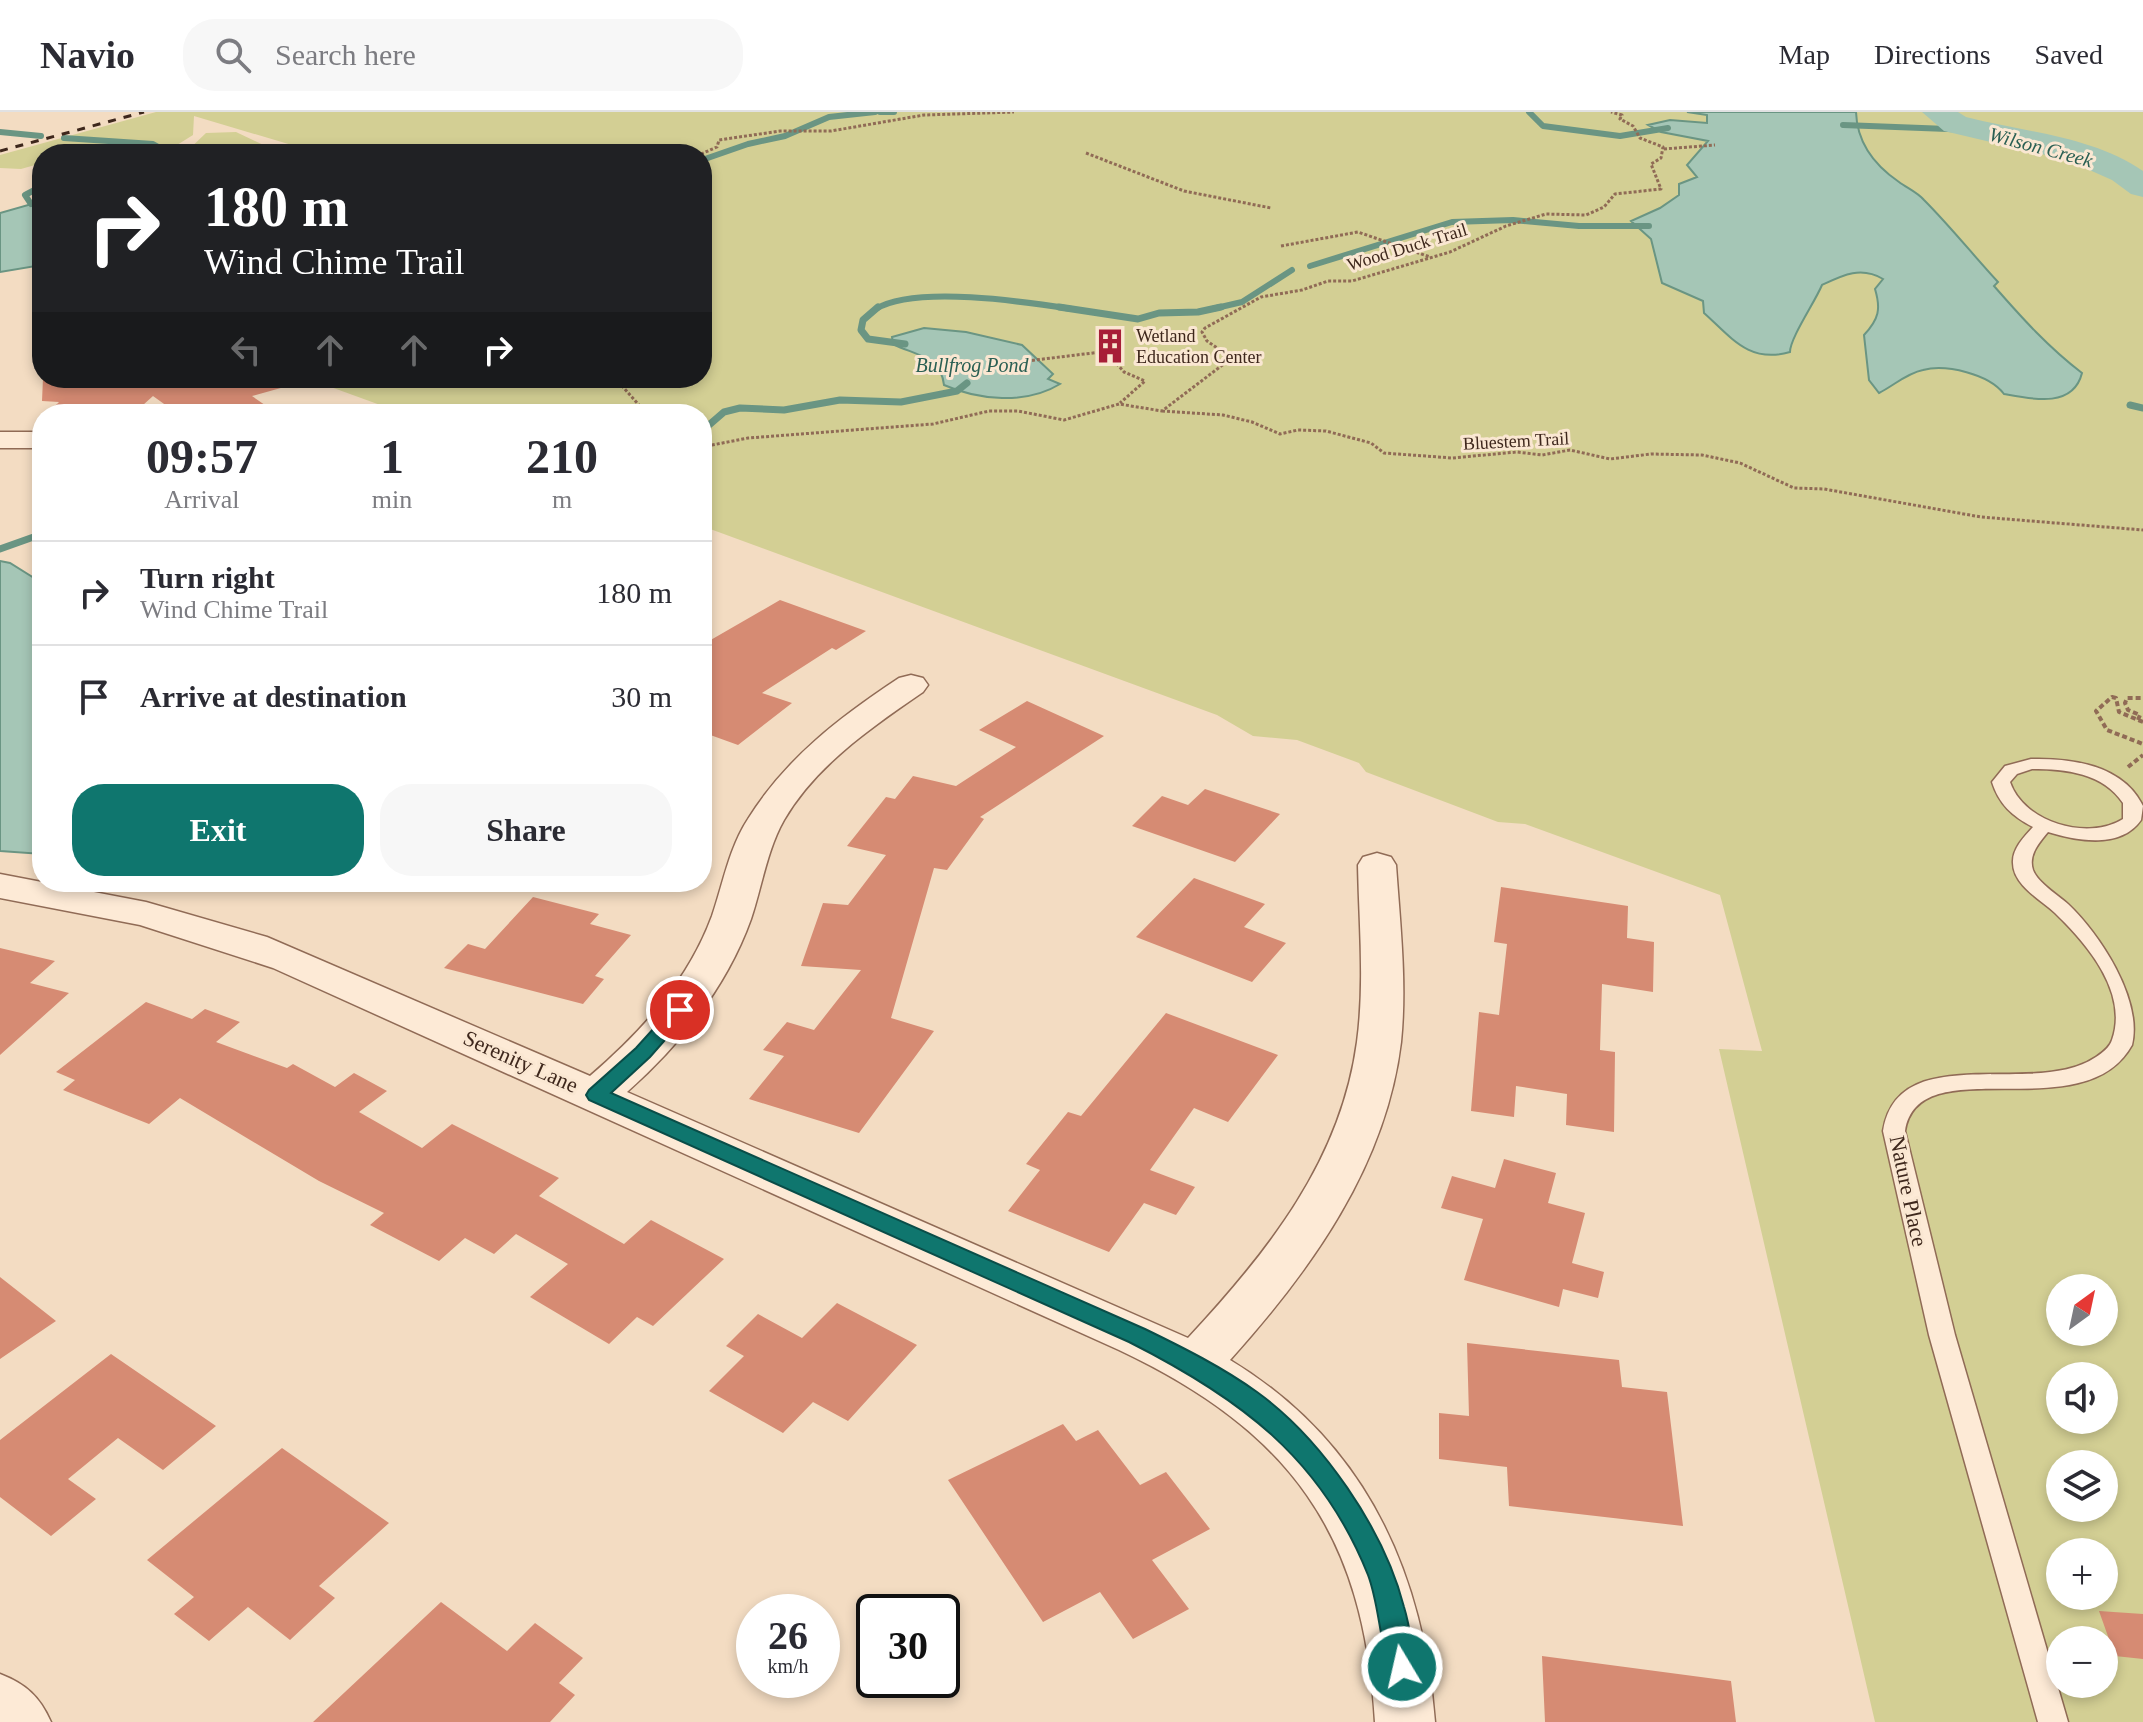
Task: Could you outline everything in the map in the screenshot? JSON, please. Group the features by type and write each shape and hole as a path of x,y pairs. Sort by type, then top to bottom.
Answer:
{"street":[{"path":"0,440 32,440"},
{"path":"596,1095 661,1033 695,989 722,938 757,837 777,803 835,740 911,685"},
{"path":"1195,1364 1272,1277 1308,1229 1338,1173 1359,1122 1375,1067 1381,1018 1377,865"},
{"name":"Serenity Lane","path":"0,886 32,888"},
{"name":"Serenity Lane","path":"125,893 203,928 288,959 1122,1329 1195,1364 1238,1391 1299,1445 1345,1504 1380,1573 1400,1646 1405,1722"},
{"path":"0,1702 21,1722"}],"lane":[{"path":"2043,763 2086,770 2121,789 2131,801 2135,813 2124,828 2112,832 2079,834 2044,825 2015,809 2006,800 2001,782 2011,770 2043,763"},
{"name":"Nature Place","path":"2044,825 2024,850 2022,869 2027,878 2103,945 2116,962 2124,976 2133,1007 2127,1036 2119,1049 2105,1061 2071,1078 2027,1084 1955,1083 1926,1089 1898,1111 1894,1131 1942,1335 2053,1722"}],"path":[{"path":"712,148 719,140 735,136 780,131 831,131 924,115 1014,112"},
{"path":"1611,112 1622,115 1620,119 1633,126 1640,138 1664,149 1715,145"},
{"name":"Wood Duck Trail","path":"1162,411 1222,365 1229,356 1207,341 1202,332 1261,297 1302,290 1328,281 1352,281 1432,257 1531,218 1565,212 1586,215 1604,207 1615,194 1661,189 1651,164 1661,158 1664,149"},
{"path":"1086,153 1191,193 1271,208"},
{"path":"1281,246 1358,232 1432,257"},
{"path":"1027,361 1101,352"},
{"path":"712,445 748,438 933,424 989,411 1018,411 1069,420 1119,404 1145,381 1124,372 1110,356"},
{"path":"624,388 638,404"},
{"path":"1119,404 1162,411"},
{"name":"Bluestem Trail","path":"1162,411 1233,417 1262,424 1280,434 1317,430 1371,443 1384,453 1394,454 1452,458 1517,452 1542,455 1570,450 1610,459 1651,454 1702,455 1740,463 1784,486 1824,489 1969,516 2143,530"},
{"path":"1343,442 1349,438"},
{"path":"1540,461 1542,455"},
{"path":"2143,698 2127,698 2125,703 2128,710 2140,715 2140,721 2119,712 2116,698 2112,697 2096,711 2098,721 2110,732 2143,744"}],"shaded area":[{"path":"156,112 2143,112 2143,1722 1875,1722 1719,1049 1762,1051 1720,895 1525,824 1498,822 1366,772 1359,763 1297,740 1253,736 1217,715 712,530 712,404 378,404 334,388 712,388 712,144 288,144 194,116 193,135 179,144 40,144"},
{"path":"236,132 261,144 194,144 206,133"},
{"path":"32,146 32,166 21,169 0,168 0,155"}],"water":[{"path":"1687,112 1856,112 1868,152 1890,175 1924,200 1998,282 1994,286 2015,309 2082,373 2077,384 2060,397 2026,398 2004,394 1988,381 1966,372 1932,368 1911,374 1879,393 1869,380 1864,335 1876,319 1878,302 1875,289 1883,279 1867,273 1845,275 1822,285 1794,338 1790,352 1763,354 1742,346 1704,313 1703,301 1662,283 1651,239 1631,221 1660,208 1679,195 1679,184 1697,177 1687,165 1708,141 1661,132 1648,125 1670,120 1707,123 1707,115"},
{"path":"32,204 32,267 0,272 0,213"},
{"name":"Bullfrog Pond","path":"924,328 966,332 1022,345 1053,374 1048,379 1060,384 1047,391 1017,398 987,397 944,385 942,375 932,362 893,344 892,337"},
{"path":"0,561 10,563 32,577 32,853 0,851"}],"building":[{"path":"43,388 281,388 252,396 264,404 164,404 153,396 144,404 57,404 59,402 42,401"},
{"path":"780,600 866,631 836,650 832,648 762,693 792,703 738,745 712,736 712,639"},
{"path":"1027,701 1104,736 980,817 984,819 947,870 934,868 891,1018 934,1031 859,1133 749,1099 784,1056 763,1050 787,1022 814,1030 861,970 801,966 823,903 848,905 886,855 847,846 886,797 895,799 913,776 956,786 1016,747 979,730"},
{"path":"1205,789 1280,814 1235,862 1132,826 1162,796 1188,805"},
{"path":"1194,878 1265,904 1244,927 1286,943 1252,982 1136,937"},
{"path":"1501,887 1628,906 1627,938 1654,942 1653,992 1602,984 1600,1050 1615,1052 1614,1132 1566,1125 1567,1094 1516,1086 1514,1117 1471,1111 1479,1012 1499,1015 1507,944 1494,942"},
{"path":"533,897 599,914 590,924 631,935 595,976 604,979 583,1004 444,968 468,944 485,949"},
{"path":"0,948 55,961 30,983 69,993 0,1055"},
{"path":"146,1002 192,1019 205,1009 240,1022 216,1042 287,1068 293,1064 335,1087 354,1073 387,1091 359,1112 422,1148 452,1124 559,1178 539,1196 624,1244 651,1220 724,1259 653,1326 637,1317 609,1344 530,1297 568,1264 516,1234 494,1254 465,1238 439,1261 370,1225 384,1213 319,1181 180,1098 149,1124 63,1090 75,1080 56,1072"},
{"path":"1166,1013 1278,1055 1228,1122 1194,1108 1150,1170 1195,1187 1176,1215 1144,1203 1109,1252 1008,1211 1040,1170 1026,1164 1068,1112 1081,1116"},
{"path":"1504,1159 1556,1173 1548,1203 1585,1213 1572,1263 1604,1272 1598,1298 1563,1289 1559,1307 1464,1280 1483,1219 1441,1208 1452,1176 1495,1188"},
{"path":"0,1277 56,1321 0,1359"},
{"path":"837,1303 917,1345 848,1421 813,1402 783,1433 709,1391 744,1356 726,1346 758,1314 802,1338"},
{"path":"1467,1343 1619,1360 1622,1387 1667,1392 1683,1526 1509,1506 1507,1467 1439,1459 1439,1413 1469,1416"},
{"path":"111,1354 216,1426 163,1470 118,1438 68,1479 96,1499 51,1536 0,1497 0,1440"},
{"path":"1063,1424 1076,1441 1098,1430 1140,1485 1166,1472 1210,1529 1152,1560 1189,1609 1133,1639 1100,1592 1043,1622 948,1480"},
{"path":"282,1448 389,1523 319,1586 335,1598 290,1640 248,1607 209,1641 174,1614 194,1597 147,1560"},
{"path":"441,1602 507,1651 535,1623 583,1658 559,1683 575,1695 550,1722 313,1722"},
{"path":"2099,1611 2143,1614 2143,1659 2118,1656 2118,1626 2104,1626"},
{"path":"1542,1656 1731,1681 1736,1722 1545,1722"}],"waterway":[{"path":"712,157 785,136 829,117 875,112"},
{"path":"880,112 894,112"},
{"path":"1529,112 1543,126 1620,136 1668,128"},
{"name":"Wilson Creek","path":"1937,112 1955,124 2053,146 2102,162 2143,187"},
{"path":"1843,125 1974,130"},
{"path":"0,132 41,136"},
{"path":"64,138 153,144"},
{"path":"31,204 25,195 32,191"},
{"path":"1310,266 1452,222 1513,220 1579,226 1649,226"},
{"path":"1215,308 1242,302 1292,270"},
{"path":"876,309 894,302 943,297 971,297 1072,309"},
{"path":"878,307 863,320 861,330 868,339 905,344"},
{"path":"1059,307 1138,319 1159,313 1215,308"},
{"path":"1215,308 1221,307"},
{"path":"712,422 724,412 740,408 784,410 840,400 901,402 957,391 967,383"},
{"path":"2130,405 2143,408"},
{"path":"0,549 32,538"}],"railway":[{"path":"0,151 144,112"}],"place":[{"name":"Wetland Education Center","path":"1110,346"}],"route":[{"path":"680,1010 643,1052 596,1095 1137,1336 1195,1364 1251,1400 1299,1445 1345,1504 1380,1573 1391,1606 1402,1667"}]}
